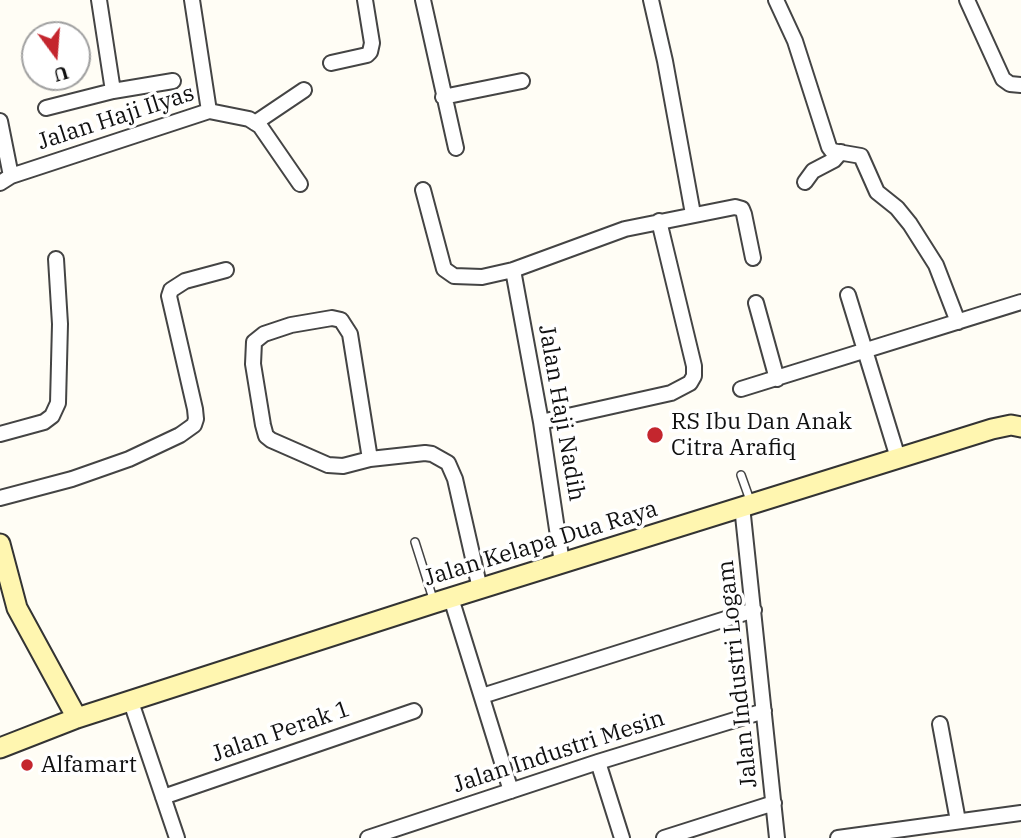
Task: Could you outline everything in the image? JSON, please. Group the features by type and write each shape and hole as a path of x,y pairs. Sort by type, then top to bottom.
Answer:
{"main road":[{"name":"Jalan Kelapa Dua Raya","path":"0,748 78,718 443,600 1002,426 1021,427"},
{"path":"0,544 17,608 78,718"}],"street":[{"path":"99,0 113,91"},
{"path":"192,0 209,111"},
{"path":"331,62 367,55 370,52 372,43 365,0"},
{"path":"423,0 456,148"},
{"path":"651,0 693,214"},
{"path":"776,0 795,41 829,148 832,151 861,156 877,192 897,208 910,224 936,265 958,322"},
{"path":"967,0 1003,79 1010,84 1021,85"},
{"path":"443,97 522,80"},
{"path":"46,108 113,91 173,81"},
{"path":"300,184 260,126 255,123 304,90"},
{"name":"Jalan Haji Ilyas","path":"6,179 209,111 249,119 255,123"},
{"path":"0,121 6,179"},
{"path":"805,182 813,171 834,160 841,152"},
{"path":"422,190 444,269 454,276 482,277 513,270 625,229 735,207 742,209 753,258"},
{"path":"541,422 671,393 690,383 694,376 694,366 659,221"},
{"path":"0,434 44,422 52,416 58,403 60,324 56,259"},
{"path":"0,498 72,480 129,458 180,435 194,425 195,409 169,296 171,290 185,281 226,270"},
{"name":"Jalan Haji Nadih","path":"513,270 541,422 562,563"},
{"path":"848,295 868,352 898,458"},
{"path":"741,389 868,352 1021,302"},
{"path":"756,303 777,379"},
{"path":"370,459 350,334 346,325 341,320 332,318 291,325 268,332 259,338 252,347 253,364 266,436 328,465 343,466 370,459 425,453 448,463 458,491 480,589"},
{"name":"Jalan Industri Logam","path":"747,505 754,610 777,838"},
{"path":"443,600 482,696 510,791"},
{"path":"482,696 754,610"},
{"path":"131,702 177,838"},
{"name":"Jalan Perak 1","path":"163,797 414,711"},
{"name":"Jalan Industri Mesin","path":"368,838 598,762 764,711"},
{"path":"940,724 958,821"},
{"path":"598,762 622,838"},
{"path":"664,838 774,803"},
{"path":"838,838 892,834 958,821 1021,813"}],"lane":[{"path":"741,475 747,505"},
{"path":"415,542 443,600"}],"place":[{"name":"RS Ibu Dan Anak Citra Arafiq","path":"655,435"},
{"name":"Alfamart","path":"27,765"}]}
